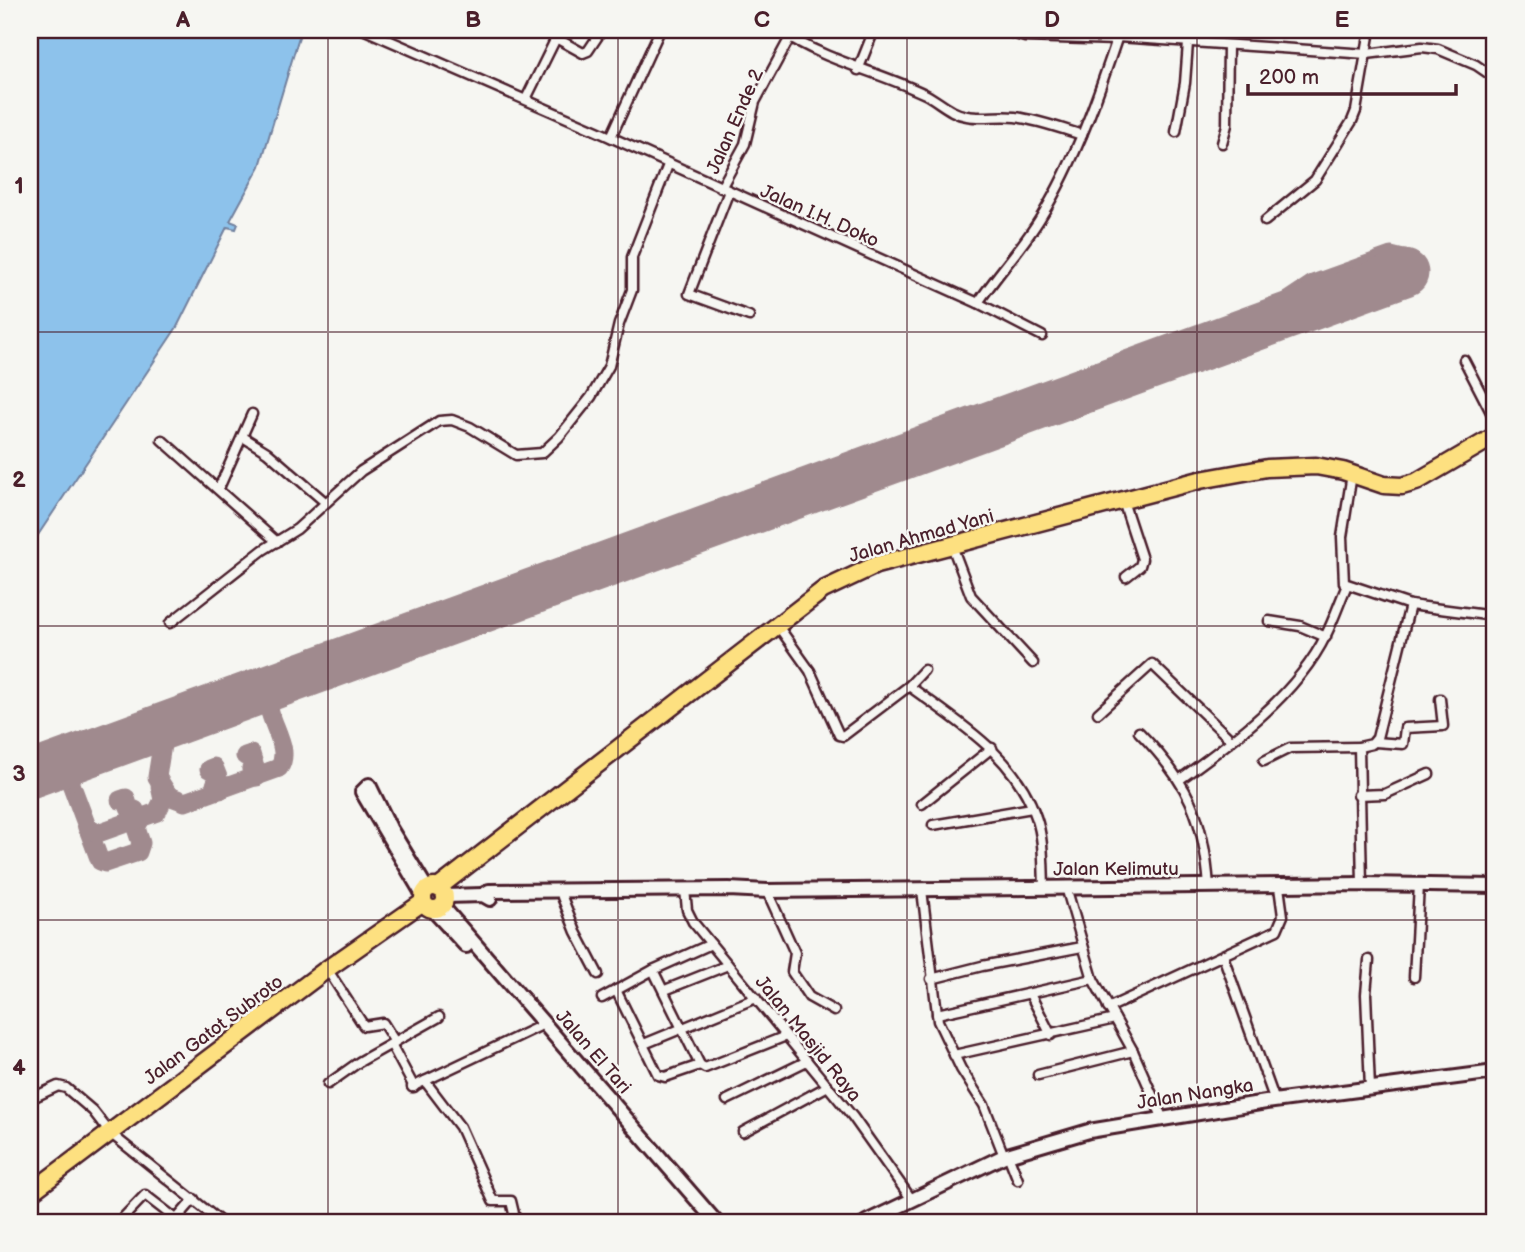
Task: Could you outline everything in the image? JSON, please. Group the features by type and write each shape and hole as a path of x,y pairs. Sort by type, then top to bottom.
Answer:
{"highway":[{"name":"Jalan Ahmad Yani","path":"433,898 823,590 849,576 1200,480 1267,468 1316,466 1384,485 1410,485 1495,436"},
{"name":"Jalan Gatot Subroto","path":"30,1193 327,969 433,898"}],"street":[{"name":"Jalan I.H. Doko","path":"365,30 611,137 978,303 1042,336"},
{"path":"526,99 558,34 583,53 588,51 602,30"},
{"path":"611,137 660,30"},
{"path":"779,30 792,34 858,70 892,79 967,116 1014,117 1082,135"},
{"path":"858,70 874,30"},
{"path":"1003,30 1367,54 1422,47 1438,49 1476,65 1495,78"},
{"path":"1265,221 1311,185 1341,140 1356,111 1370,30"},
{"name":"Jalan Ende 2","path":"748,316 689,294 725,190 745,144 755,102 792,34"},
{"path":"978,303 1040,219 1082,135 1118,36"},
{"path":"1176,132 1185,83 1188,43"},
{"path":"1222,143 1227,125 1228,45"},
{"path":"170,623 277,542 361,471 439,421 452,420 470,427 516,455 542,453 559,437 591,397 609,366 619,324 632,289 632,257 668,165"},
{"path":"1464,360 1495,420"},
{"path":"219,488 252,414"},
{"path":"243,438 267,452 325,502"},
{"path":"162,440 277,542"},
{"path":"1352,474 1342,537 1342,576 1347,584 1410,605 1486,615 1495,619"},
{"path":"1123,501 1142,559 1140,566 1126,577"},
{"path":"952,546 971,596 1033,663"},
{"path":"1179,780 1231,740 1291,684 1326,637 1347,584"},
{"path":"1375,742 1410,605"},
{"path":"1486,615 1495,611"},
{"path":"1269,621 1290,623 1326,637"},
{"path":"778,626 810,671 839,735 847,736 909,686 924,670"},
{"path":"1098,712 1153,664 1231,740"},
{"path":"909,686 992,748 1012,772 1032,807 1041,838 1044,887"},
{"path":"1264,761 1290,748 1359,747 1375,742 1403,744 1405,728 1443,726 1440,699"},
{"path":"1139,732 1179,780 1204,837 1209,887"},
{"path":"1359,747 1362,884"},
{"path":"922,804 992,748"},
{"path":"1358,795 1385,794 1429,774"},
{"path":"365,788 404,858 433,898 483,895 489,891 685,892"},
{"path":"933,825 1032,807"},
{"name":"Jalan Kelimutu","path":"685,892 730,895 738,891 1362,884 1495,887"},
{"path":"1414,977 1419,885"},
{"path":"1066,887 1093,979 1133,1051 1162,1117"},
{"path":"1108,1008 1223,956 1281,926 1283,916 1279,887"},
{"path":"922,890 937,1014 954,1055 984,1105 1018,1180"},
{"path":"767,891 795,953 792,972 808,997 834,1011"},
{"path":"483,895 489,899 685,892"},
{"name":"Jalan Masjid Raya","path":"685,892 694,922 828,1086 912,1200"},
{"path":"562,897 597,974"},
{"name":"Jalan El Tari","path":"433,898 538,1027 716,1222"},
{"name":"Jalan El Tari","path":"433,898 708,1222"},
{"path":"602,998 653,970 711,944"},
{"path":"931,979 1005,961 1082,947"},
{"path":"1223,956 1275,1101"},
{"path":"1369,960 1366,994 1370,1088"},
{"path":"664,990 728,965"},
{"path":"327,969 364,1026 383,1023 413,1087 538,1027"},
{"path":"653,970 700,1065"},
{"path":"937,1014 1093,979"},
{"path":"617,990 658,1075 662,1077 700,1065 713,1067 786,1035"},
{"path":"1030,994 1051,1035"},
{"path":"644,1044 756,998"},
{"path":"328,1084 439,1017"},
{"path":"954,1055 1115,1019"},
{"path":"1038,1075 1133,1051"},
{"path":"727,1100 807,1061"},
{"name":"Jalan Nangka","path":"866,1222 1006,1156 1089,1131 1162,1117 1495,1072"},
{"path":"425,1082 460,1127 492,1200 512,1201 516,1222"},
{"path":"30,1099 58,1086 66,1088 84,1102 110,1133 221,1222"},
{"path":"743,1132 828,1086"},
{"path":"119,1222 145,1195 175,1221 194,1199"}],"water":[{"path":"30,30 301,30 260,166 230,221 238,224 236,229 227,227 177,327 30,547"}],"taxiway":[{"path":"1236,335 1313,284 1391,256 1403,259 1409,273 1405,280 1395,284 1383,281"},
{"path":"175,722 164,732 157,777 169,796 185,802 279,768 283,750 268,701 269,691 279,684"},
{"path":"245,756 251,754 254,764 251,769 257,777"},
{"path":"81,756 72,766 70,781 100,861 105,863 138,852 141,843 136,828 141,818"},
{"path":"209,769 214,767 218,777 215,785 220,790"},
{"path":"48,768 60,772 70,781"},
{"path":"87,828 98,833 157,812 163,800 160,786"},
{"path":"120,800 126,798 129,808 135,810 136,820"}],"runway":[{"path":"30,775 1405,273"}]}
